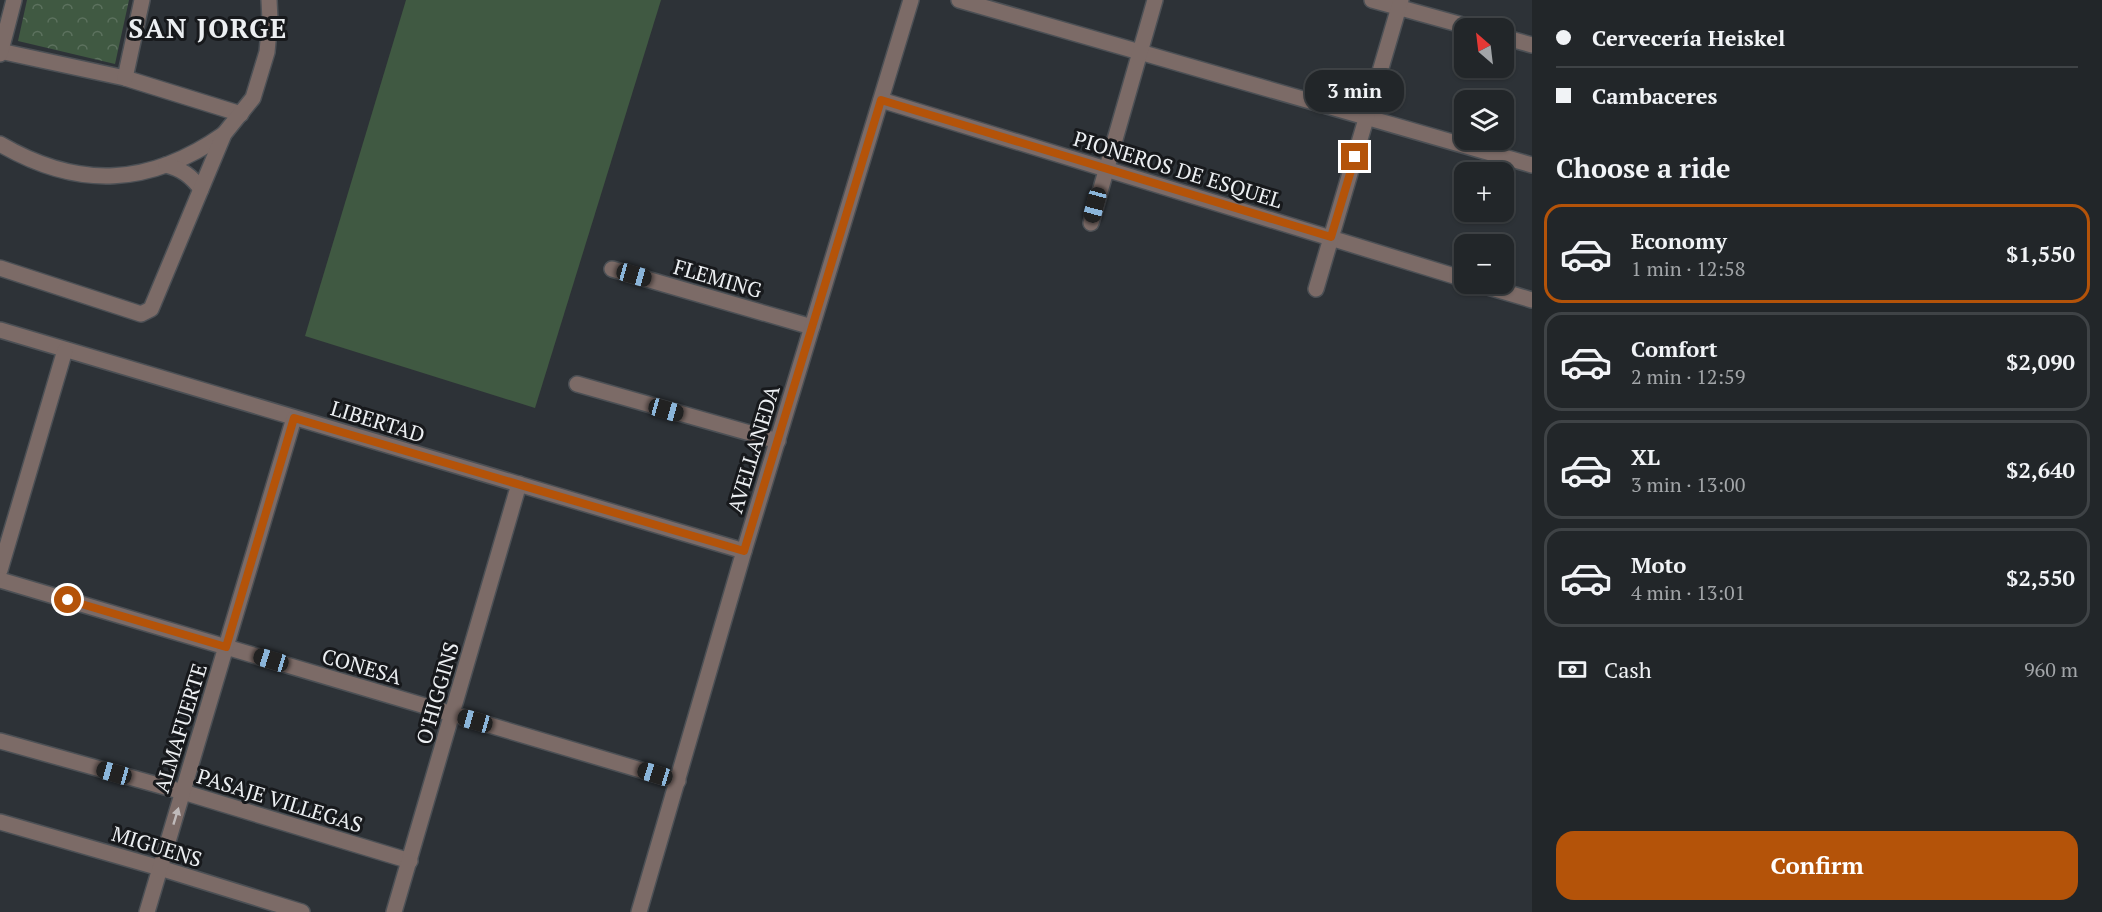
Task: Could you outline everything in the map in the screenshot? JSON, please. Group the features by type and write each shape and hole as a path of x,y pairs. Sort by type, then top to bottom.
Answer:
{"street":[{"path":"14,0 0,52 125,78 241,114"},
{"path":"125,78 142,0"},
{"path":"0,144 21,156 78,176 108,178 152,170 198,152 224,134 253,98 267,52 269,0"},
{"name":"AVELLANEDA","path":"639,912 744,551 911,0"},
{"path":"959,0 1532,165"},
{"path":"1090,223 1155,0"},
{"path":"1372,0 1400,4 1454,22"},
{"path":"1316,289 1400,4"},
{"path":"1514,40 1532,45"},
{"name":"PIONEROS DE ESQUEL","path":"881,100 1454,276"},
{"path":"0,268 141,314 151,309 224,134"},
{"path":"166,165 179,168 191,176 201,189"},
{"name":"FLEMING","path":"612,269 812,327"},
{"path":"1512,294 1532,300"},
{"name":"LIBERTAD","path":"0,330 744,551"},
{"path":"0,570 65,350"},
{"path":"576,384 777,441"},
{"name":"ALMAFUERTE","path":"147,912 294,418"},
{"name":"O'HIGGINS","path":"394,912 519,484"},
{"name":"CONESA","path":"0,580 678,781"},
{"name":"PASAJE VILLEGAS","path":"0,741 183,792 410,861"},
{"name":"MIGUENS","path":"0,822 302,912"}],"green space":[{"path":"27,0 129,0 115,64 18,41"},
{"path":"406,0 661,0 535,408 305,336"}],"district":[{"name":"SAN JORGE","path":"208,28"}],"route":[{"path":"68,600 226,647 294,418 744,551 881,100 1331,237 1355,157"}]}
